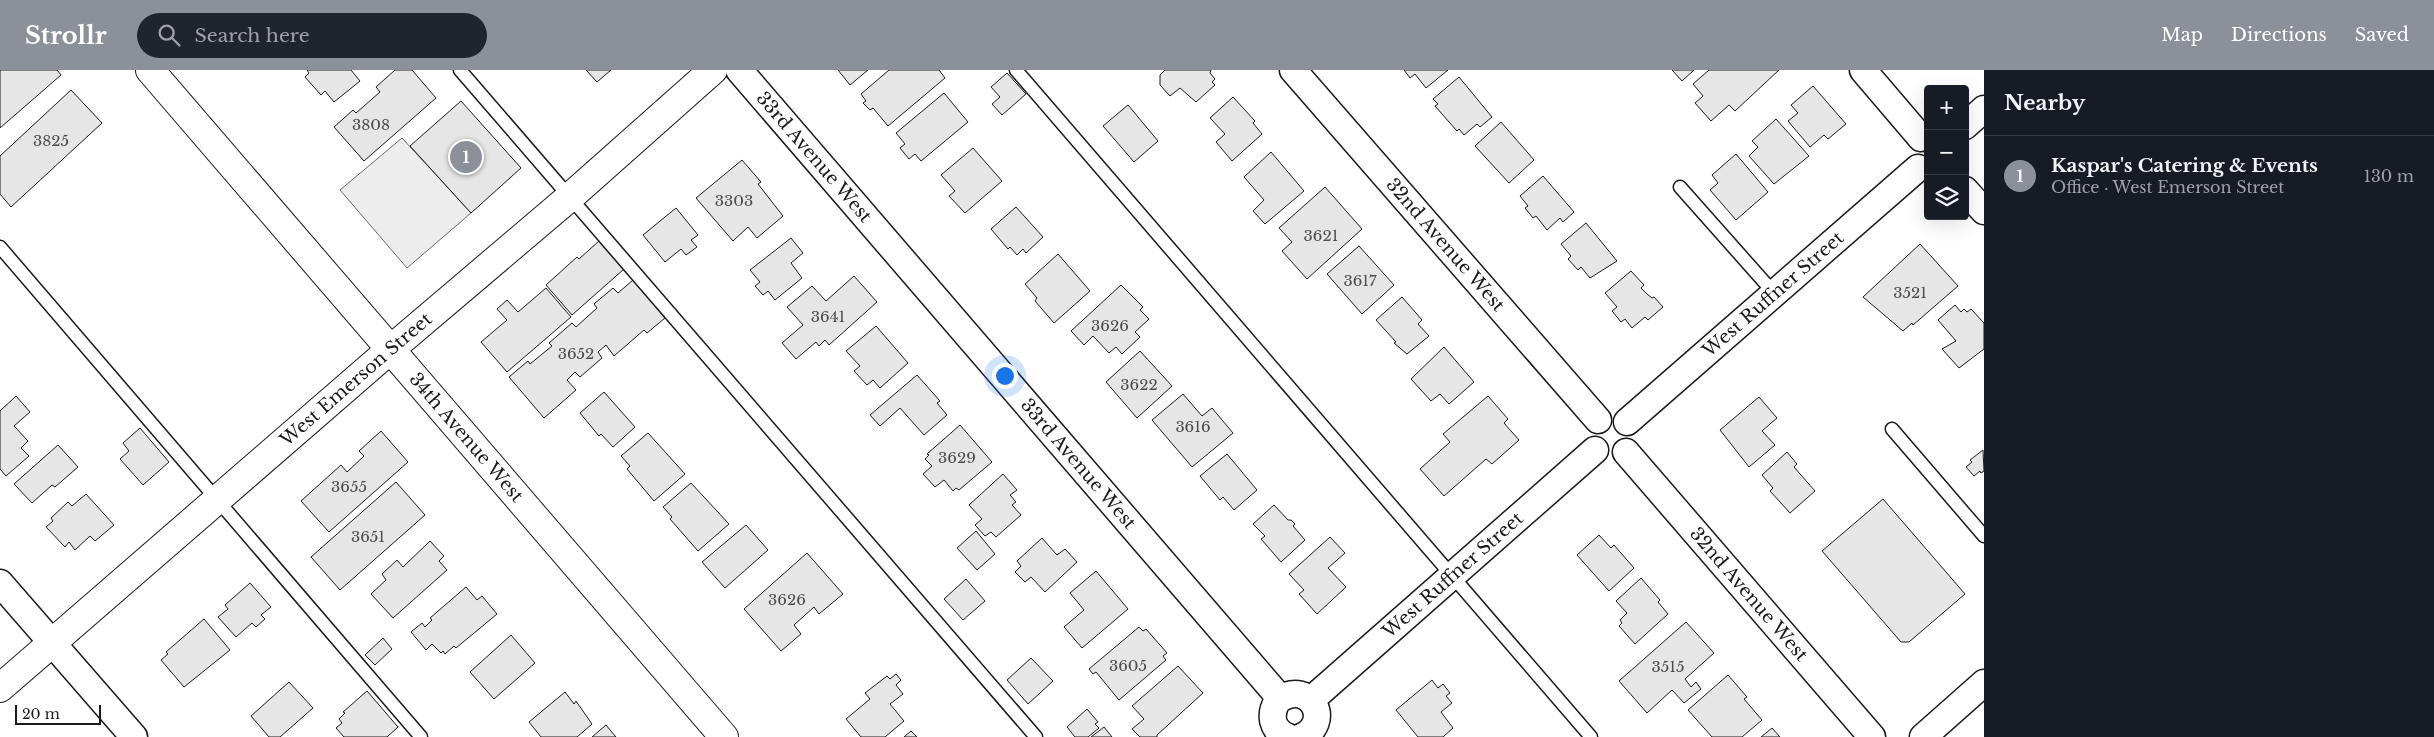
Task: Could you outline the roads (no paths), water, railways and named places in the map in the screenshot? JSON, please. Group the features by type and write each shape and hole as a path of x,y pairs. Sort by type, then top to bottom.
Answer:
{"street":[{"name":"34th Avenue West","path":"150,70 724,737"},
{"name":"West Emerson Street","path":"0,688 218,501 390,349 570,197 713,70"},
{"name":"33rd Avenue West","path":"739,70 1280,698"},
{"name":"32nd Avenue West","path":"1293,70 1598,420"},
{"path":"1862,70 1924,136 1914,145 1913,152 1923,171"},
{"path":"1969,123 1984,110"},
{"name":"West Ruffner Street","path":"1627,422 1774,294 1923,171"},
{"path":"1969,194 1984,211"},
{"path":"1609,415 1616,416 1627,422 1633,437 1626,452 1610,458 1595,450 1590,435 1598,420 1609,415"},
{"name":"West Ruffner Street","path":"1311,700 1595,450"},
{"name":"32nd Avenue West","path":"1626,452 1872,737"},
{"path":"0,583 134,737"},
{"path":"1923,737 1984,683"},
{"path":"1292,693 1300,693 1311,700 1317,716 1316,723 1293,735 1272,721 1274,706 1280,698 1292,693"}],"lane":[{"path":"460,70 1036,737"},
{"path":"1016,70 1591,737"},
{"path":"1680,187 1774,294"},
{"path":"0,247 420,737"},
{"path":"1892,429 1984,536"}],"place":[{"name":"Kaspar's Catering & Events","path":"466,157"}]}
